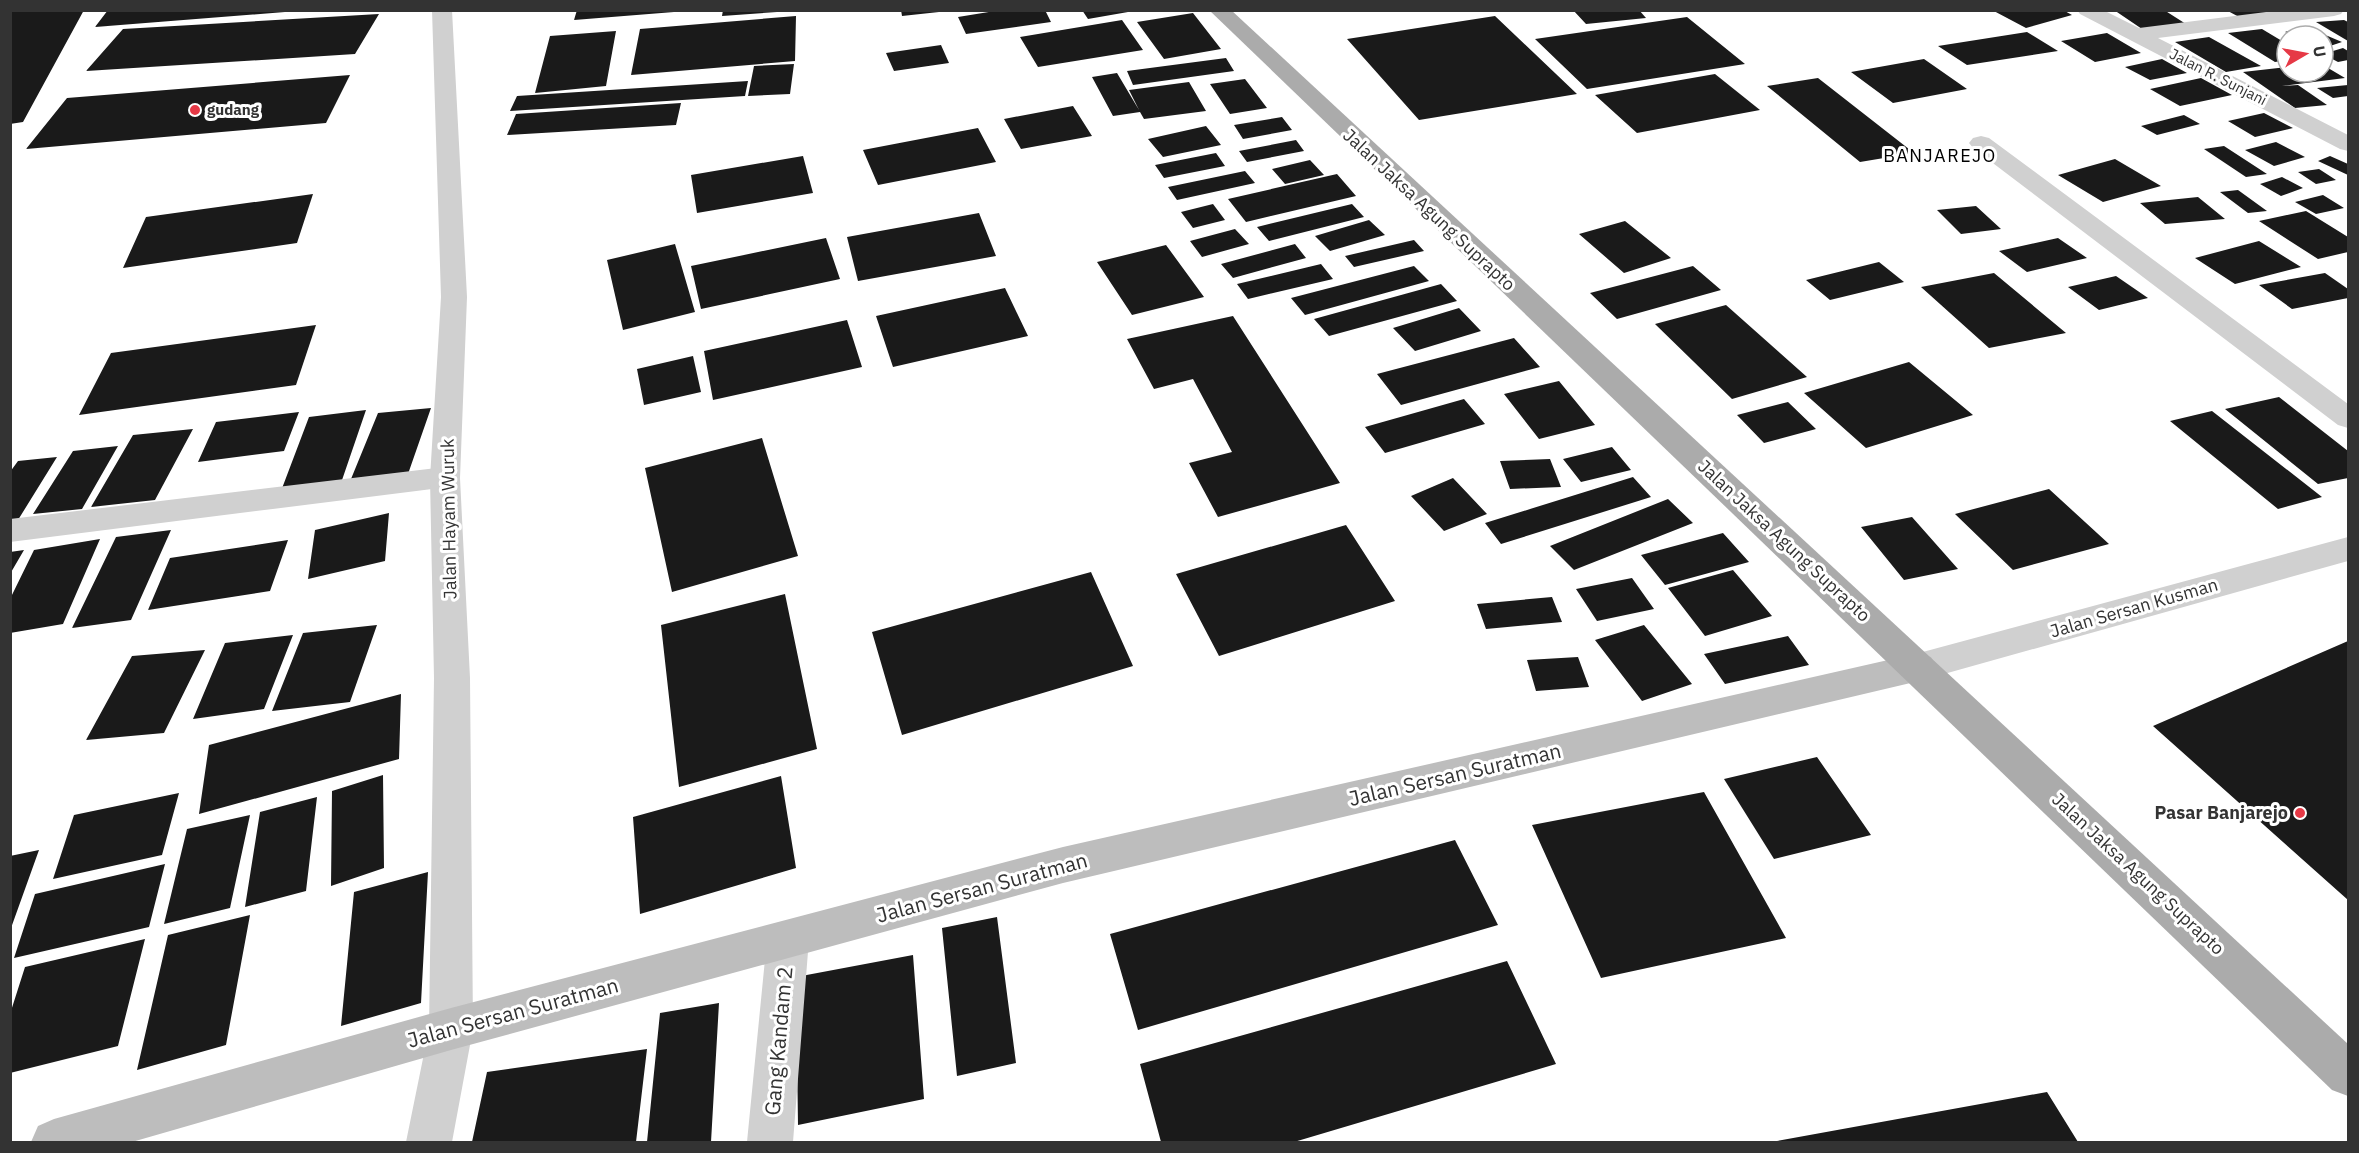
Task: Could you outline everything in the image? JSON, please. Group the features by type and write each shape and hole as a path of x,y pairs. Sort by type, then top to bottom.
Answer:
{"main road":[{"name":"Jalan Jaksa Agung Suprapto","path":"1218,10 1524,300 1919,667 2349,1074"},
{"name":"Jalan Sersan Suratman","path":"54,1143 451,1029 1063,865 1919,667"}],"street":[{"name":"Jalan Hayam Wuruk","path":"429,1143 451,1029 452,678 445,478 454,297 442,10"},
{"name":"Jalan R. Sunjani","path":"2087,10 2346,141"},
{"path":"2135,34 2334,10"},
{"path":"1981,143 2349,418"},
{"path":"10,531 445,478"},
{"name":"Jalan Sersan Kusman","path":"1919,667 2349,549"},
{"name":"Gang Kandam 2","path":"770,1143 788,939"}],"building":[{"path":"10,10 84,10 23,122 10,124"},
{"path":"108,10 285,10 285,12 95,27"},
{"path":"577,10 673,10 674,12 574,20"},
{"path":"723,10 776,10 777,12 722,16"},
{"path":"901,10 939,10 939,12 902,16"},
{"path":"1001,10 1045,10 1051,22 966,34 958,17"},
{"path":"1082,10 1128,10 1128,12 1088,19"},
{"path":"1573,10 1639,10 1646,18 1586,24"},
{"path":"1992,10 2063,10 2072,15 2026,28"},
{"path":"2114,10 2164,10 2186,24 2142,29"},
{"path":"2226,10 2276,10 2279,12 2241,18"},
{"path":"1193,13 1221,49 1164,59 1137,22"},
{"name":"gudang","path":"379,14 355,54 86,71 123,29"},
{"path":"796,16 795,61 631,75 640,29"},
{"path":"1495,16 1577,94 1419,120 1347,39"},
{"path":"1687,17 1745,64 1587,89 1535,39"},
{"path":"1122,20 1143,50 1038,67 1020,37"},
{"path":"2344,20 2348,22 2348,41 2335,33 2335,24 2316,22"},
{"path":"2262,29 2275,37 2275,62 2228,33"},
{"path":"616,31 606,86 535,93 550,36"},
{"path":"2027,32 2058,51 1967,65 1938,46"},
{"path":"2107,33 2141,53 2095,62 2061,41"},
{"path":"2209,37 2261,66 2226,72 2175,42"},
{"path":"941,45 949,63 894,71 886,53"},
{"path":"2343,48 2348,51 2348,60 2335,60 2335,50"},
{"path":"1226,58 1234,71 1133,85 1127,71"},
{"path":"1924,59 1967,89 1893,103 1851,72"},
{"path":"2162,59 2187,73 2150,80 2125,67"},
{"path":"794,64 790,94 748,96 754,66"},
{"path":"2275,68 2275,84 2298,84 2282,86 2298,85 2327,105 2295,108 2243,72"},
{"path":"2335,72 2345,78 2335,79"},
{"path":"1117,73 1139,110 1129,90 1189,82 1206,111 1144,119 1140,112 1113,116 1092,77"},
{"path":"1715,74 1760,110 1637,133 1595,95"},
{"name":"gudang","path":"350,75 326,123 26,149 67,98"},
{"path":"1818,78 1914,153 1860,162 1767,86"},
{"path":"2201,78 2232,95 2180,106 2150,89"},
{"path":"1245,79 1267,108 1230,114 1210,84"},
{"path":"748,81 745,96 510,111 517,96"},
{"path":"2348,85 2348,96 2333,98 2317,88"},
{"path":"681,103 676,125 507,135 516,114"},
{"path":"1073,106 1092,136 1021,149 1004,119"},
{"path":"2264,113 2293,128 2255,137 2228,121"},
{"path":"2184,115 2200,124 2157,135 2141,126"},
{"path":"1282,117 1292,130 1243,139 1234,125"},
{"path":"1206,126 1221,145 1163,157 1148,139"},
{"path":"978,128 996,162 878,185 863,150"},
{"path":"1296,140 1304,151 1247,162 1239,151"},
{"path":"2276,142 2305,157 2274,166 2245,150"},
{"path":"2224,146 2267,174 2246,177 2204,149"},
{"path":"1216,153 1225,166 1164,178 1155,165"},
{"path":"803,156 813,193 697,213 691,175"},
{"path":"2330,156 2348,164 2348,175 2318,161"},
{"path":"2115,159 2161,186 2103,202 2058,175"},
{"path":"1310,160 1324,175 1285,184 1272,169"},
{"path":"2319,169 2336,180 2316,184 2298,172"},
{"path":"1245,171 1255,183 1177,200 1168,187"},
{"path":"1337,174 1356,196 1246,222 1228,199"},
{"path":"2282,177 2303,188 2281,196 2260,184"},
{"path":"2238,190 2267,211 2248,213 2220,192"},
{"path":"313,194 297,243 123,268 146,217"},
{"path":"2323,195 2344,208 2316,214 2295,202"},
{"path":"2198,197 2225,219 2165,224 2140,203"},
{"path":"1213,204 1225,220 1193,228 1181,212"},
{"path":"1352,204 1364,217 1269,241 1257,227"},
{"path":"1976,206 2001,229 1961,234 1937,210"},
{"path":"2306,211 2348,237 2348,252 2318,259 2259,221"},
{"path":"979,213 996,256 858,281 847,237"},
{"path":"1369,220 1385,235 1330,251 1315,236"},
{"path":"1625,221 1671,258 1624,273 1579,234"},
{"path":"1235,229 1249,244 1202,257 1190,241"},
{"path":"826,238 840,279 701,309 691,266"},
{"path":"2058,238 2087,258 2027,272 1999,251"},
{"path":"1414,240 1424,251 1354,267 1345,256"},
{"path":"2259,241 2301,267 2235,284 2195,258"},
{"path":"675,244 695,312 623,330 607,260"},
{"path":"1295,244 1306,258 1233,278 1221,264"},
{"path":"1166,245 1204,297 1132,315 1097,262"},
{"path":"1879,262 1904,282 1830,300 1806,280"},
{"path":"1321,264 1333,279 1248,299 1237,284"},
{"path":"1414,266 1429,281 1305,315 1291,298"},
{"path":"1693,266 1721,290 1617,319 1590,293"},
{"path":"1994,273 2066,333 1989,348 1921,287"},
{"path":"2325,273 2348,289 2348,298 2292,309 2259,285"},
{"path":"2116,276 2148,298 2099,310 2068,287"},
{"path":"1441,284 1457,301 1329,336 1314,319"},
{"path":"1005,288 1028,336 893,367 876,316"},
{"path":"1726,305 1807,377 1732,399 1655,324"},
{"path":"1459,308 1481,331 1415,351 1393,328"},
{"path":"1233,316 1340,483 1218,517 1189,463 1232,452 1193,379 1154,389 1127,339"},
{"path":"847,320 862,367 713,400 704,351"},
{"path":"316,325 296,385 79,415 111,353"},
{"path":"1514,338 1540,367 1401,405 1377,374"},
{"path":"693,356 701,392 644,405 637,369"},
{"path":"1909,362 1973,415 1866,448 1804,393"},
{"path":"1559,381 1595,425 1539,439 1504,394"},
{"path":"2279,397 2348,451 2348,478 2318,484 2225,409"},
{"path":"1464,399 1485,424 1385,453 1365,427"},
{"path":"1788,402 1816,429 1764,443 1737,415"},
{"path":"431,408 408,474 351,479 378,413"},
{"path":"366,410 341,483 281,491 309,417"},
{"path":"2212,411 2322,497 2278,509 2170,421"},
{"path":"299,412 284,451 198,462 216,422"},
{"path":"193,429 155,500 91,507 133,435"},
{"path":"762,438 798,556 672,592 645,468"},
{"path":"118,446 82,509 33,514 73,451"},
{"path":"1612,447 1631,470 1581,482 1563,459"},
{"path":"57,457 18,520 10,520 10,472 18,461"},
{"path":"1550,459 1561,487 1510,489 1500,461"},
{"path":"1633,477 1651,497 1501,544 1485,523"},
{"path":"1453,478 1487,514 1444,531 1411,496"},
{"path":"2049,489 2109,544 2013,570 1955,514"},
{"path":"1668,499 1693,523 1574,570 1550,546"},
{"path":"389,513 385,561 308,579 315,530"},
{"path":"1912,517 1958,569 1904,580 1861,527"},
{"path":"1346,525 1395,601 1219,656 1176,574"},
{"path":"171,530 131,620 72,628 116,537"},
{"path":"1723,533 1749,562 1665,585 1641,555"},
{"path":"100,539 63,624 10,633 10,599 34,550"},
{"path":"288,540 270,591 148,610 170,558"},
{"path":"24,550 10,574 10,552"},
{"path":"1733,570 1772,616 1705,636 1668,588"},
{"path":"1091,572 1133,666 902,735 872,632"},
{"path":"1632,578 1654,609 1597,621 1576,589"},
{"path":"785,594 817,749 679,787 661,625"},
{"path":"1552,597 1562,622 1486,629 1477,604"},
{"path":"377,625 350,702 272,711 303,633"},
{"path":"1644,625 1692,684 1642,701 1595,640"},
{"path":"293,635 264,709 193,719 225,643"},
{"path":"1788,636 1809,665 1725,684 1704,654"},
{"name":"Pasar Banjarejo","path":"2348,641 2348,900 2153,726"},
{"path":"205,650 164,733 86,740 132,656"},
{"path":"1578,657 1589,687 1536,691 1527,660"},
{"path":"401,694 399,759 199,814 209,745"},
{"path":"1817,757 1871,835 1774,859 1724,779"},
{"path":"383,775 384,868 331,886 332,791"},
{"path":"781,776 796,868 640,914 633,817"},
{"path":"1704,792 1786,938 1601,978 1532,825"},
{"path":"179,793 162,855 53,879 74,815"},
{"path":"317,797 306,891 245,907 260,812"},
{"path":"250,815 230,908 164,924 187,829"},
{"path":"1455,840 1498,925 1138,1030 1110,934"},
{"path":"39,850 11,928 10,928 10,856"},
{"path":"165,864 149,927 14,958 35,894"},
{"path":"428,872 421,1003 341,1026 354,892"},
{"path":"250,915 226,1045 137,1070 168,935"},
{"path":"997,917 1016,1063 957,1076 942,928"},
{"path":"145,939 118,1046 10,1073 10,1014 25,967"},
{"path":"913,955 924,1099 798,1125 796,977"},
{"path":"1507,961 1556,1064 1294,1142 1161,1142 1140,1064"},
{"path":"719,1003 711,1142 647,1142 660,1013"},
{"path":"647,1049 636,1142 472,1142 487,1072"},
{"path":"2047,1092 2078,1142 1777,1142 1777,1141"}],"place":[{"name":"gudang","path":"195,110"},
{"name":"Pasar Banjarejo","path":"2300,813"}],"district":[{"name":"BANJAREJO","path":"1940,156"}]}
